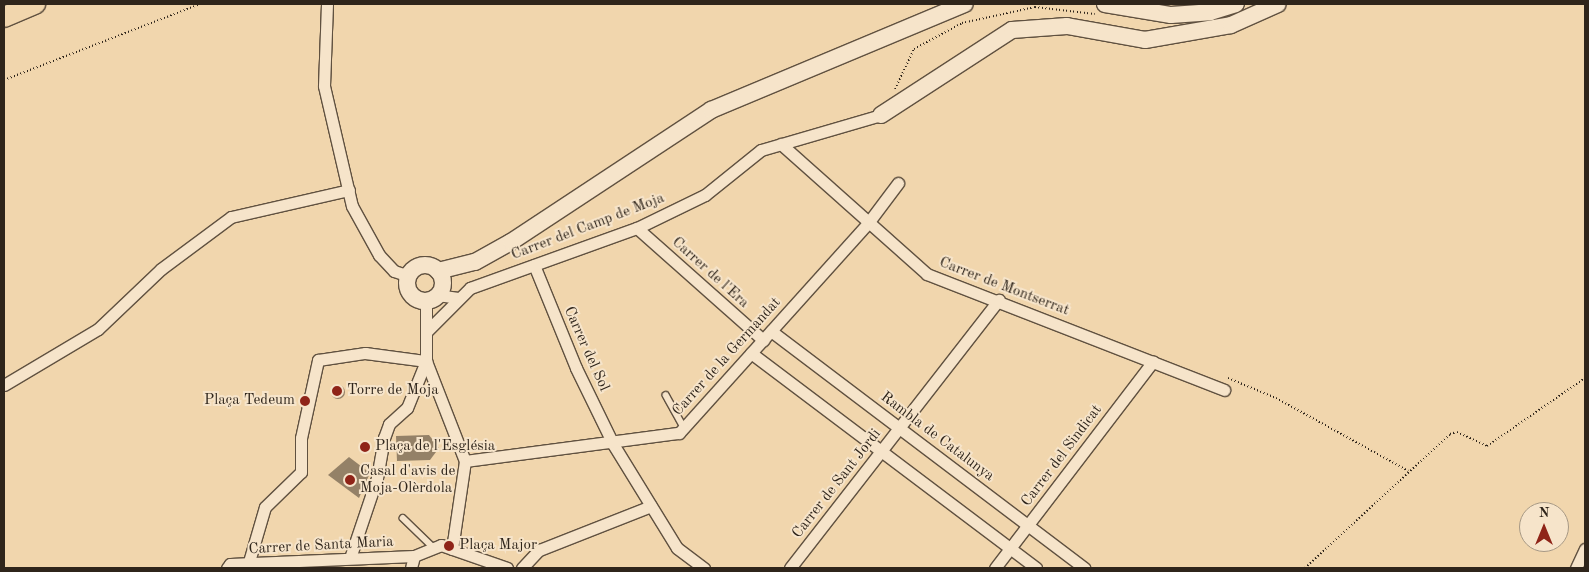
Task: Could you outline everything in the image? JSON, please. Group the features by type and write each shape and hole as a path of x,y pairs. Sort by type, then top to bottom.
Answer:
{"highway":[{"path":"4,17 35,4"}],"street":[{"path":"327,4 324,86 352,206 379,254 394,271 408,276"},
{"path":"408,276 422,266 438,271 475,262 511,242 711,110 965,4"},
{"path":"1105,4 1171,14 1210,12 1236,4"},
{"path":"881,115 1012,30 1067,26 1146,40 1232,25 1278,4"},
{"name":"Carrer del Camp de Moja","path":"427,331 458,298 478,284 534,266 637,228 705,195 760,150 881,115"},
{"name":"Carrer de Montserrat","path":"781,144 927,274 1000,300 1224,390"},
{"name":"Carrer de la Germandat","path":"465,461 613,444 679,433 868,223 898,183"},
{"path":"4,385 98,329 161,269 231,217 349,190"},
{"name":"Carrer de l'Era","path":"637,228 763,340"},
{"name":"Carrer del Sol","path":"534,266 576,368 613,444 677,548 704,568"},
{"path":"350,558 377,478 389,424 407,408 426,361 427,331 432,298 442,286 438,271"},
{"path":"408,276 409,291 432,298 458,298"},
{"name":"Carrer de Sant Jordi","path":"790,568 1000,300"},
{"name":"Rambla de Catalunya","path":"771,330 1084,568"},
{"path":"248,565 265,507 302,472 301,438 310,409 318,360 365,352 426,361"},
{"path":"751,352 1036,568"},
{"path":"426,361 465,461 452,549"},
{"name":"Carrer del Sindicat","path":"995,568 1153,361"},
{"path":"522,568 539,550 651,506"},
{"path":"411,568 414,556 434,548 452,549 508,568"},
{"path":"1576,568 1585,549"},
{"name":"Carrer de Santa Maria","path":"228,566 301,566 350,558 414,556"}],"lane":[{"path":"666,395 684,427"},
{"path":"403,518 434,548"}],"path":[{"path":"4,80 200,4"},
{"path":"1210,384 1228,378 1276,398 1408,471"},
{"path":"1304,568 1450,434 1457,432 1487,446 1585,378"}],"building":[{"name":"Torre de Moja","path":"335,385 341,385 345,392 341,399 335,399 331,395 331,389"},
{"path":"429,435 439,448 430,460 397,461 396,436"},
{"name":"Casal d'avis de Moja-Olèrdola","path":"349,457 370,473 359,498 328,475"}],"place":[{"name":"Torre de Moja","path":"337,391"},
{"name":"Plaça Tedeum","path":"305,401"},
{"name":"Plaça de l'Església","path":"365,447"},
{"name":"Casal d'avis de Moja-Olèrdola","path":"350,480"},
{"name":"Plaça Major","path":"449,546"}]}
